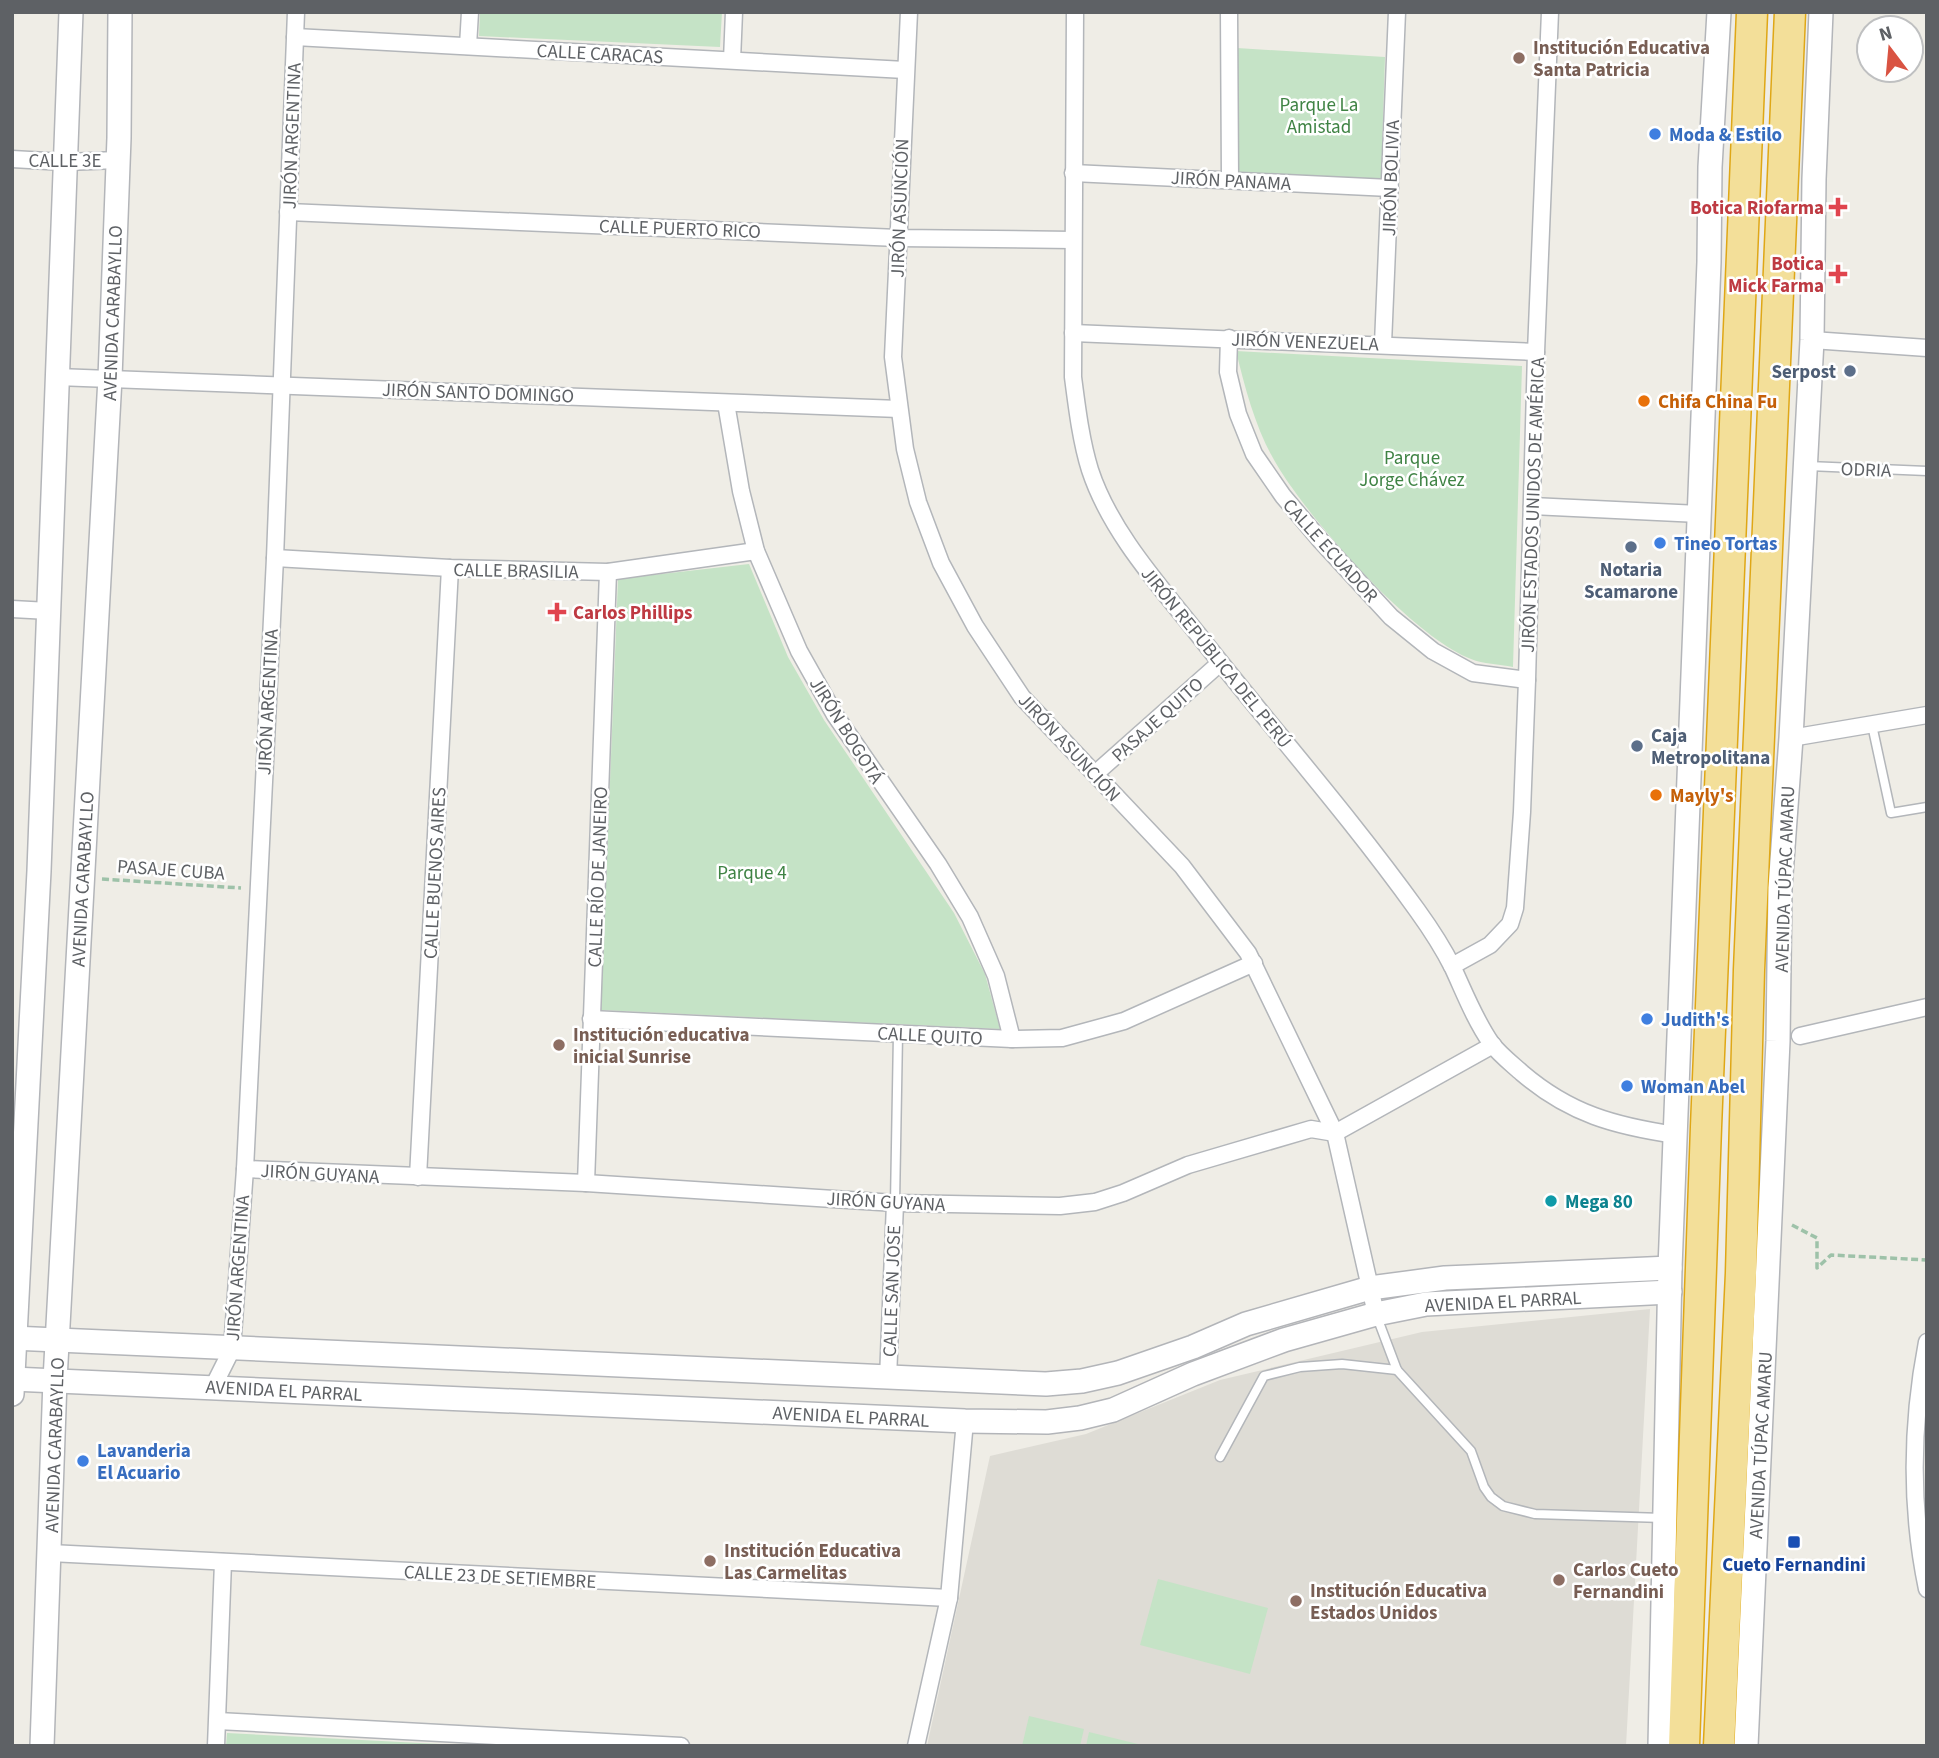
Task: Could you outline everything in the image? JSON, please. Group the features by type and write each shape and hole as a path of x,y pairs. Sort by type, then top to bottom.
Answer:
{"highway":[{"path":"1684,1746 1706,1127 1752,12"},
{"name":"AVENIDA TÚPAC AMARU","path":"1719,1746 1741,1273 1749,970 1790,12"}],"main road":[{"path":"13,1384 18,1166 49,611 71,12"},
{"name":"AVENIDA CARABAYLLO","path":"42,1746 55,1380 110,378 120,12"},
{"path":"1660,1746 1670,1268 1709,262 1710,167 1719,12"},
{"name":"AVENIDA TÚPAC AMARU","path":"1746,1746 1778,1041 1780,888 1791,738 1812,340 1814,179 1821,12"},
{"name":"AVENIDA EL PARRAL","path":"13,1338 1046,1384 1082,1381 1118,1373 1193,1347 1246,1324 1370,1288 1445,1278 1670,1268"},
{"name":"AVENIDA EL PARRAL","path":"13,1384 55,1380 965,1421 1047,1422 1113,1410 1194,1374 1284,1340 1376,1314 1426,1304 1670,1292"}],"street":[{"name":"JIRÓN ARGENTINA","path":"213,1387 232,1349 245,1170 275,558 296,12"},
{"path":"468,46 470,12"},
{"path":"732,60 734,12"},
{"name":"JIRÓN ASUNCIÓN","path":"909,12 893,357 905,449 918,502 941,563 975,626 1022,697 1182,866 1213,904 1254,963 1335,1133 1376,1314"},
{"name":"JIRÓN REPÚBLICA DEL PERÚ","path":"1074,12 1073,377 1091,471 1119,530 1220,663 1380,859 1424,920 1493,1045 1524,1074 1565,1103 1605,1122 1676,1135"},
{"path":"1229,12 1230,179"},
{"name":"JIRÓN BOLIVIA","path":"1383,344 1397,12"},
{"name":"JIRÓN ESTADOS UNIDOS DE AMÉRICA","path":"1451,966 1490,945 1510,924 1515,908 1522,812 1549,12"},
{"name":"CALLE CARACAS","path":"295,37 905,70"},
{"name":"CALLE 3E","path":"12,159 65,162 118,160"},
{"name":"JIRÓN PANAMA","path":"1073,173 1390,188"},
{"name":"CALLE PUERTO RICO","path":"288,212 898,238 1073,240"},
{"name":"JIRÓN VENEZUELA","path":"1073,333 1536,352"},
{"name":"CALLE ECUADOR","path":"1228,338 1228,372 1238,414 1254,454 1283,496 1306,523 1391,617 1433,651 1474,673 1527,680"},
{"path":"1812,340 1927,348"},
{"name":"JIRÓN SANTO DOMINGO","path":"57,377 899,409"},
{"name":"JIRÓN BOGOTÁ","path":"726,402 741,491 756,551 799,651 835,715 938,864 970,917 996,976 1013,1039"},
{"path":"1532,506 1699,514"},
{"name":"CALLE BRASILIA","path":"275,558 450,568 608,572 756,551"},
{"name":"CALLE BUENOS AIRES","path":"418,1177 450,568"},
{"name":"CALLE RÍO DE JANEIRO","path":"586,1183 608,572"},
{"path":"12,609 49,611"},
{"name":"PASAJE QUITO","path":"1095,775 1220,663"},
{"path":"1791,738 1927,715"},
{"name":"CALLE QUITO","path":"591,1019 1013,1039 1062,1038 1124,1021 1254,963"},
{"path":"1800,1036 1927,1007"},
{"path":"1335,1133 1493,1045"},
{"name":"JIRÓN GUYANA","path":"245,1170 586,1183 895,1203 1060,1206 1095,1202 1188,1165 1311,1129 1335,1133"},
{"name":"CALLE SAN JOSE","path":"888,1378 895,1203"},
{"path":"1927,1342 1921,1373 1915,1447 1921,1489 1914,1505 1918,1547 1927,1589"},
{"path":"916,1746 949,1598 965,1421"},
{"name":"CALLE 23 DE SETIEMBRE","path":"50,1553 949,1598"},
{"path":"216,1746 223,1562"},
{"path":"218,1720 681,1746"}],"lane":[{"name":"ODRIA","path":"1805,466 1927,471"},
{"path":"1872,725 1891,813 1927,807"},
{"path":"895,1203 898,1034"},
{"path":"1376,1314 1397,1370 1471,1451 1484,1487 1491,1497 1503,1506 1535,1514 1666,1518"},
{"path":"1220,1457 1264,1376 1300,1367 1342,1364 1397,1370"}],"path":[{"name":"PASAJE CUBA","path":"82,878 257,889"},
{"path":"1770,1216 1817,1238 1817,1268 1831,1255 1927,1261"}],"shaded area":[{"name":"Institución Educativa Estados Unidos","path":"1650,1309 1626,1746 927,1746 990,1456 1086,1434 1220,1380 1422,1332"}],"green space":[{"path":"480,12 722,12 720,47 479,36"},
{"name":"Parque La Amistad","path":"1237,48 1385,57 1381,180 1238,174"},
{"name":"Parque Jorge Chávez","path":"1236,351 1522,366 1513,667 1476,661 1447,646 1394,603 1340,547 1296,493 1272,456 1253,412"},
{"name":"Parque 4","path":"749,564 788,657 824,720 954,913 985,974 1000,1029 601,1010 618,579"},
{"path":"1158,1579 1268,1608 1250,1674 1140,1645"},
{"path":"1029,1716 1084,1729 1080,1746 1022,1746"},
{"path":"1089,1732 1146,1746 1086,1746"},
{"path":"227,1733 479,1746 226,1746"}],"place":[{"name":"Institución Educativa Santa Patricia","path":"1519,58"},
{"name":"Moda & Estilo","path":"1655,134"},
{"name":"Botica Riofarma","path":"1838,207"},
{"name":"Botica Mick Farma","path":"1838,274"},
{"name":"Serpost","path":"1850,371"},
{"name":"Chifa China Fu","path":"1644,401"},
{"name":"Tineo Tortas","path":"1660,543"},
{"name":"Notaria Scamarone","path":"1631,547"},
{"name":"Carlos Phillips","path":"557,612"},
{"name":"Caja Metropolitana","path":"1637,746"},
{"name":"Mayly's","path":"1656,795"},
{"name":"Judith's","path":"1647,1019"},
{"name":"Institución educativa inicial Sunrise","path":"559,1045"},
{"name":"Woman Abel","path":"1627,1086"},
{"name":"Mega 80","path":"1551,1201"},
{"name":"Lavanderia El Acuario","path":"83,1461"},
{"name":"Cueto Fernandini","path":"1794,1542"},
{"name":"Institución Educativa Las Carmelitas","path":"710,1561"},
{"name":"Carlos Cueto Fernandini","path":"1559,1580"},
{"name":"Institución Educativa Estados Unidos","path":"1296,1601"}]}
